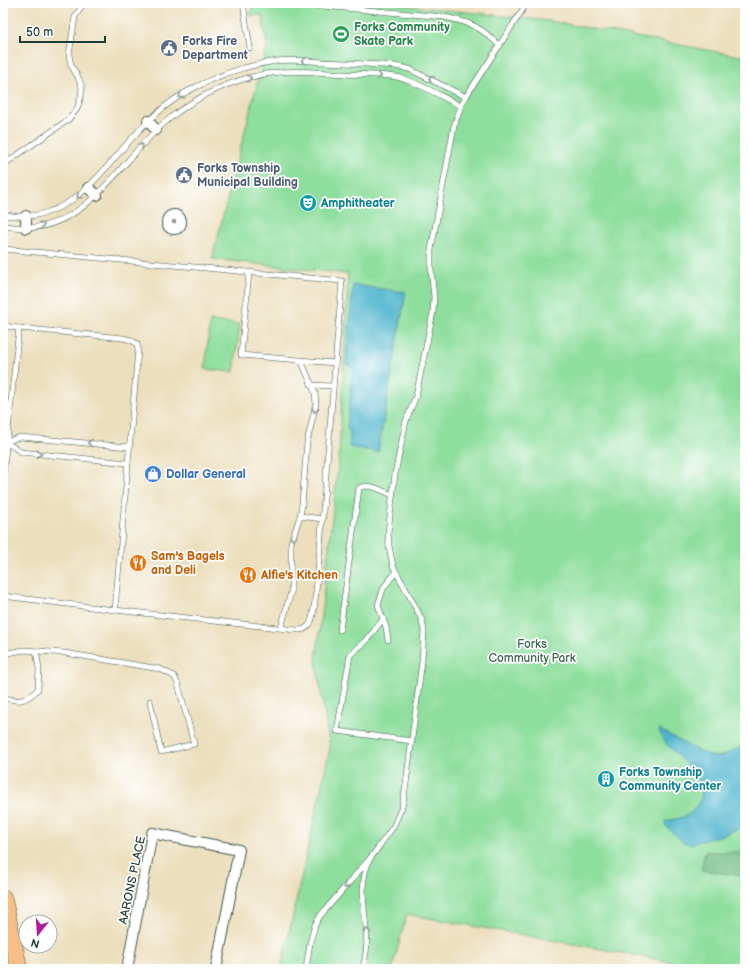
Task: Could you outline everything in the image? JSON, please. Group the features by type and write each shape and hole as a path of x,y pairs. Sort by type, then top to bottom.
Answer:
{"main road":[{"path":"3,898 5,925 19,969"}],"street":[{"path":"148,122 156,130"},
{"path":"88,188 97,195"},
{"path":"26,216 26,228"},
{"name":"AARONS PLACE","path":"127,969 152,833 239,850 216,969"}],"lane":[{"path":"3,165 68,120 78,109 82,86 71,65 69,55 75,17 84,3"},
{"path":"243,3 250,48"},
{"path":"289,3 444,17 459,20 470,23 483,30 500,46"},
{"path":"306,969 312,934 317,921 372,856 391,831 401,811 412,741 422,661 424,631 422,620 396,572 390,553 388,538 392,495 406,421 416,396 433,312 434,297 431,269 431,250 453,132 461,106 466,97 527,3"},
{"path":"3,215 39,215 74,200 88,188 133,136 148,122 181,96 210,80 235,70 279,61 403,67 466,97"},
{"path":"3,226 26,228 41,226 60,220 80,209 97,195 156,130 198,98 238,80 280,72 394,77 410,82 461,106"},
{"path":"3,250 342,281 313,618 310,626 304,629 296,630 3,596"},
{"path":"249,273 241,355 335,363"},
{"path":"3,326 123,338 131,340 137,344 138,350 114,610"},
{"path":"3,476 4,442 9,415 19,328"},
{"path":"281,628 291,592 291,543 300,516 307,442 316,404 315,393 301,360"},
{"path":"311,385 333,386"},
{"path":"3,414 9,415"},
{"path":"4,442 20,437 129,447"},
{"path":"4,442 21,452 128,463"},
{"path":"340,630 359,488 365,486 377,488 392,495"},
{"path":"300,516 322,519"},
{"path":"388,640 378,605 384,587 396,572"},
{"path":"383,619 366,641 350,655 337,731 412,741"},
{"path":"3,654 24,650 65,653 160,669 174,676 178,684 194,744 160,752 150,701"},
{"path":"3,697 11,700 21,700 30,697 38,689 39,668 36,651"},
{"path":"362,969 368,945 363,885 367,868 372,856"}],"green space":[{"name":"Forks Community Park","path":"252,3 383,3 550,21 745,57 745,938 737,969 711,969 407,914 392,969 281,969 330,748 316,661 339,456 348,274 212,259 267,45 262,15 251,16"},
{"path":"210,321 240,324 234,372 205,369"},
{"path":"705,852 745,852 745,876 701,870"}],"water":[{"path":"353,285 406,292 378,452 349,447 350,431 347,429 353,367 346,364"},
{"path":"659,729 705,754 717,757 735,750 745,744 745,826 723,835 690,844 683,842 666,826 665,821 691,813 702,794 700,784 695,775 670,747 663,738"}],"place":[{"name":"Forks Community Skate Park","path":"341,34"},
{"name":"Forks Fire Department","path":"169,48"},
{"name":"Forks Township Municipal Building","path":"184,175"},
{"name":"Amphitheater","path":"308,203"},
{"name":"Dollar General","path":"153,474"},
{"name":"Sam's Bagels and Deli","path":"138,563"},
{"name":"Alfie's Kitchen","path":"248,575"},
{"name":"Forks Township Community Center","path":"606,779"}]}
